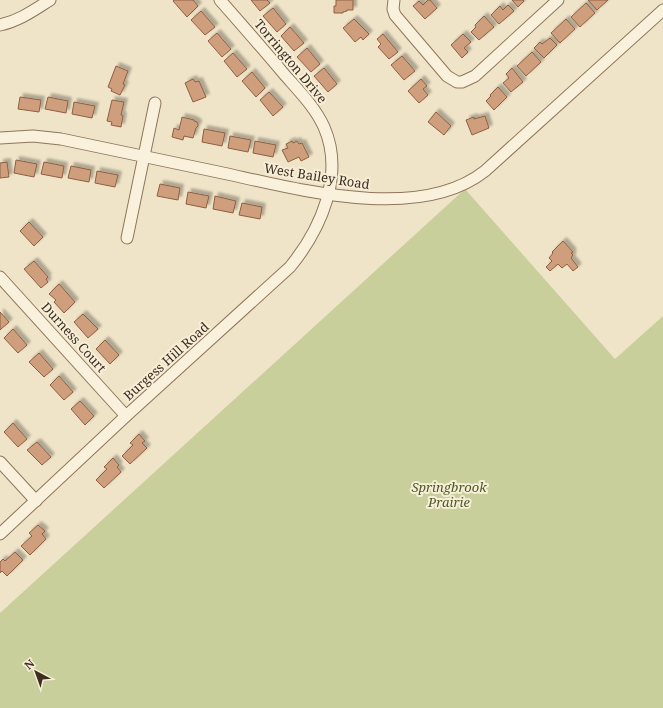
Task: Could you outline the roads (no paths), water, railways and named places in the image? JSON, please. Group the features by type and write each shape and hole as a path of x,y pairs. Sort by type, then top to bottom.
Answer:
{"street":[{"path":"0,25 15,21 50,0"},
{"name":"Torrington Drive","path":"220,0 308,102 320,119 326,134 332,161 328,194"},
{"path":"394,0 394,12 407,30 447,76 457,82 462,82 475,76 558,0"},
{"name":"West Bailey Road","path":"0,138 33,136 61,139 328,194 354,198 372,199 411,197 431,194 462,185 477,178 663,10"},
{"path":"127,238 155,103"},
{"name":"Burgess Hill Road","path":"0,534 126,416 290,267 300,254 314,230 324,208 328,194"},
{"name":"Durness Court","path":"0,277 126,416"},
{"path":"0,462 36,501"}],"park label":[{"name":"Springbrook Prairie","path":"449,494"}]}
